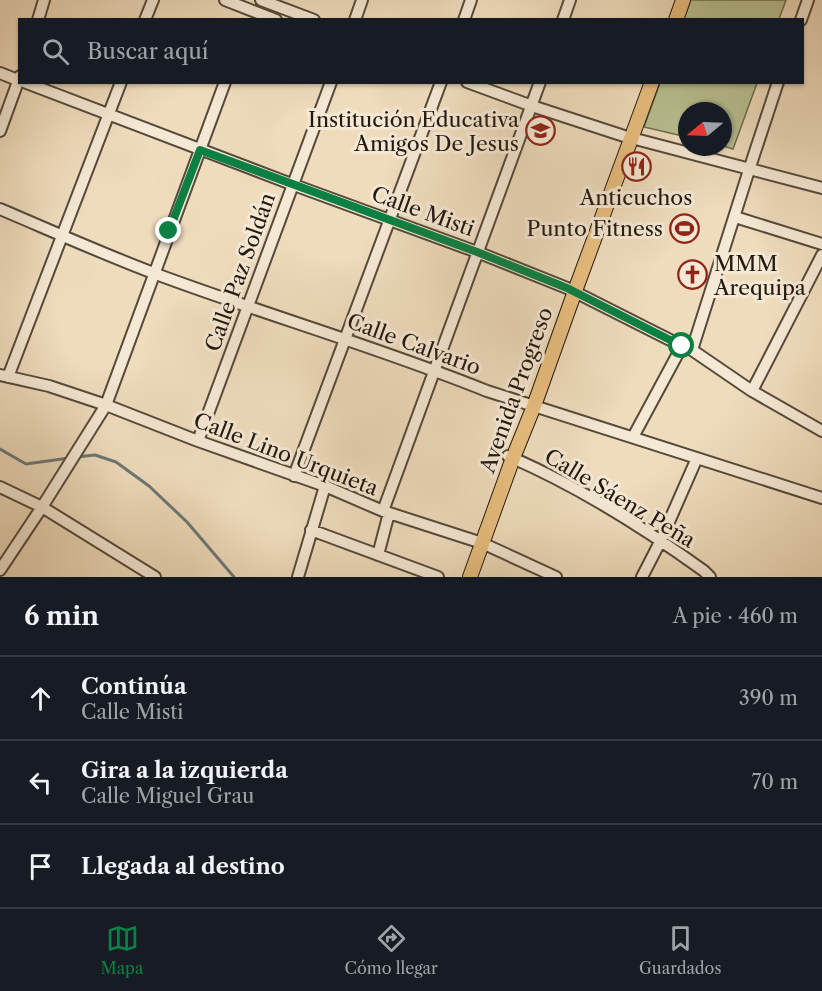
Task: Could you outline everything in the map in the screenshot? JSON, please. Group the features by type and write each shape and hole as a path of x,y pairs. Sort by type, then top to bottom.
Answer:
{"main road":[{"path":"667,18 673,0"},
{"path":"677,18 683,0"},
{"name":"Avenida Progreso","path":"628,137 643,84"},
{"name":"Avenida Progreso","path":"467,577 628,137 651,84"}],"street":[{"path":"39,18 44,0"},
{"path":"146,18 153,0"},
{"path":"225,0 271,18"},
{"path":"261,0 309,18"},
{"path":"356,18 362,0"},
{"path":"465,18 471,0"},
{"path":"564,18 570,0"},
{"path":"802,18 808,0"},
{"name":"Calle Misti","path":"0,73 18,79"},
{"path":"0,130 18,84"},
{"name":"Calle Misti","path":"30,84 200,150 477,252 571,290 687,348 752,391 822,431"},
{"path":"4,376 63,236 120,84"},
{"path":"0,570 106,405 224,84"},
{"name":"Calle Paz Soldán","path":"198,441 330,84"},
{"path":"294,476 440,84"},
{"path":"472,84 628,137 822,188"},
{"path":"378,555 386,512 477,252 539,84"},
{"path":"633,437 687,348 735,217 777,84"},
{"name":"Calle Calvario","path":"0,210 154,274 435,370 487,391 822,498"},
{"path":"735,217 822,244"},
{"path":"752,391 822,255"},
{"name":"Calle Lino Urquieta","path":"4,376 49,386 106,405 324,486 386,512 480,542 556,577"},
{"name":"Calle Sáenz Peña","path":"510,457 588,496 661,540 710,577"},
{"path":"642,577 697,458"},
{"path":"298,577 324,486"},
{"path":"0,487 42,507 155,577"},
{"path":"311,530 438,577"}],"green space":[{"path":"690,0 786,0 779,18 684,18"},
{"path":"660,84 757,84 733,149 732,102 678,102 678,135 644,127"}],"waterway":[{"path":"0,449 26,464 69,458"},
{"path":"76,457 95,455 116,462 149,486 187,522 234,577"}],"place":[{"name":"Institución Educativa Amigos De Jesus","path":"540,131"},
{"name":"Anticuchos","path":"636,166"},
{"name":"Punto Fitness","path":"684,228"},
{"name":"MMM Arequipa","path":"693,275"}],"route":[{"path":"169,231 200,150 477,252 567,288 682,346"}]}
